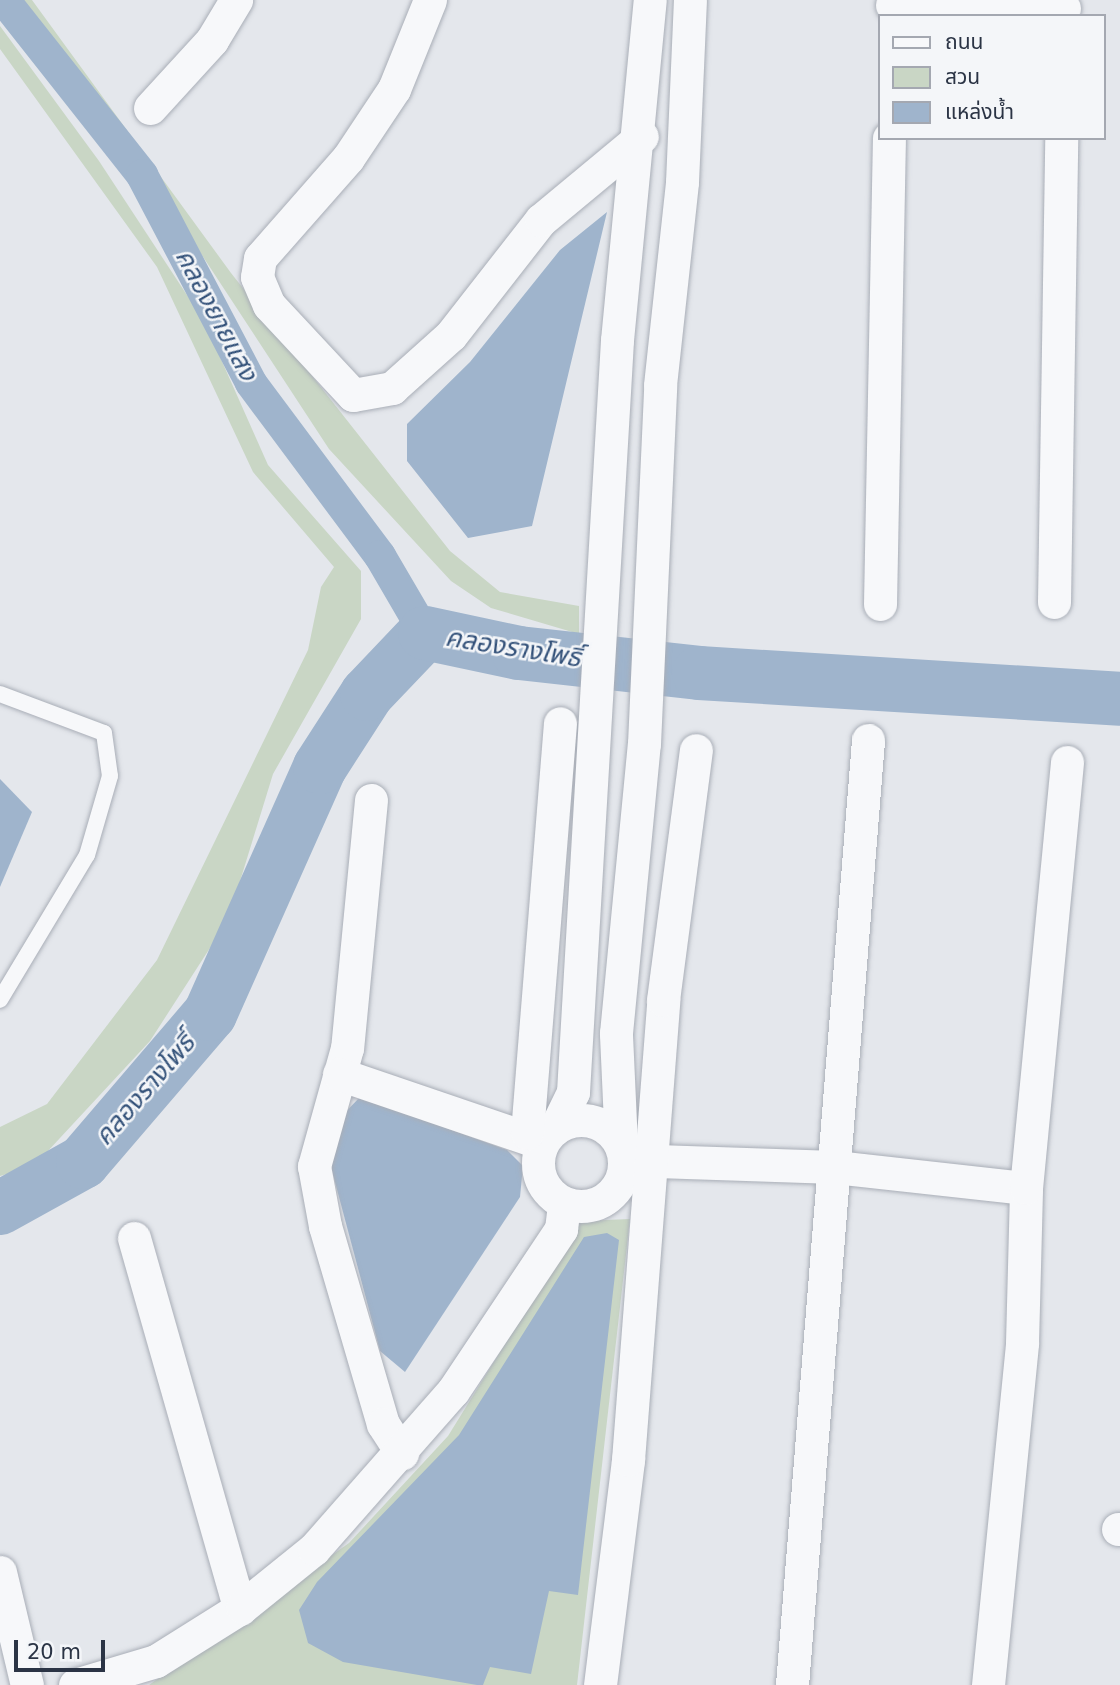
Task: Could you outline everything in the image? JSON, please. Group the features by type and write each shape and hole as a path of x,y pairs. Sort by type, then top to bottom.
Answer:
{"street":[{"path":"150,107 212,40 236,0"},
{"path":"430,0 379,112 348,158 260,258 257,277 269,305 353,395 392,388 451,335 541,220 642,136"},
{"path":"542,1134 573,1092 598,751 604,549 617,340 642,136 650,0"},
{"path":"600,1685 628,1460 631,1155 616,1033 644,744 652,554 690,0"},
{"path":"892,7 1064,8"},
{"path":"880,604 889,140"},
{"path":"1054,602 1061,140"},
{"path":"75,1685 156,1661 240,1608 314,1549 402,1452 539,1265 561,1230 564,1203 538,1175 560,723"},
{"path":"792,1685 867,740"},
{"path":"564,1203 603,1201 614,1191 631,1155 696,751"},
{"path":"988,1685 1022,1343 1026,1188 1067,762"},
{"path":"371,800 340,1074 315,1151 318,1191 383,1424 402,1452"},
{"path":"340,1074 542,1134 592,1121 631,1155 835,1167 1026,1188"},
{"path":"135,1238 240,1608"},
{"path":"0,1572 27,1685"}],"lane":[{"path":"0,694 104,733 110,776 87,855 0,1000"}],"green space":[{"path":"10,0 32,0 231,273 450,551 500,592 579,606 579,634 491,608 451,581 329,449 175,214"},
{"path":"0,26 99,161 204,321 268,465 361,571 361,619 273,774 228,920 150,1041 34,1166 0,1176 0,1127 47,1104 157,960 308,650 321,587 334,567 253,472 157,267 0,49"},
{"path":"630,1219 577,1685 149,1685 349,1543 448,1436 581,1221"}],"water":[{"path":"607,212 532,526 468,538 407,461 407,424 470,362 560,250"},
{"path":"0,779 32,812 0,887"},
{"path":"360,1097 507,1150 523,1166 520,1197 405,1372 380,1351 331,1167 336,1122"},
{"path":"607,1233 619,1240 578,1595 549,1591 531,1674 490,1667 483,1685 477,1685 343,1662 308,1643 299,1610 317,1582 459,1435 584,1237"}],"waterway":[{"name":"คลองยายแสง","path":"4,0 142,175 251,383 380,556 425,633"},
{"name":"คลองรางโพธิ์","path":"0,1208 83,1162 210,1014 320,767 367,694 425,633 519,653 699,673 1120,699"}]}
